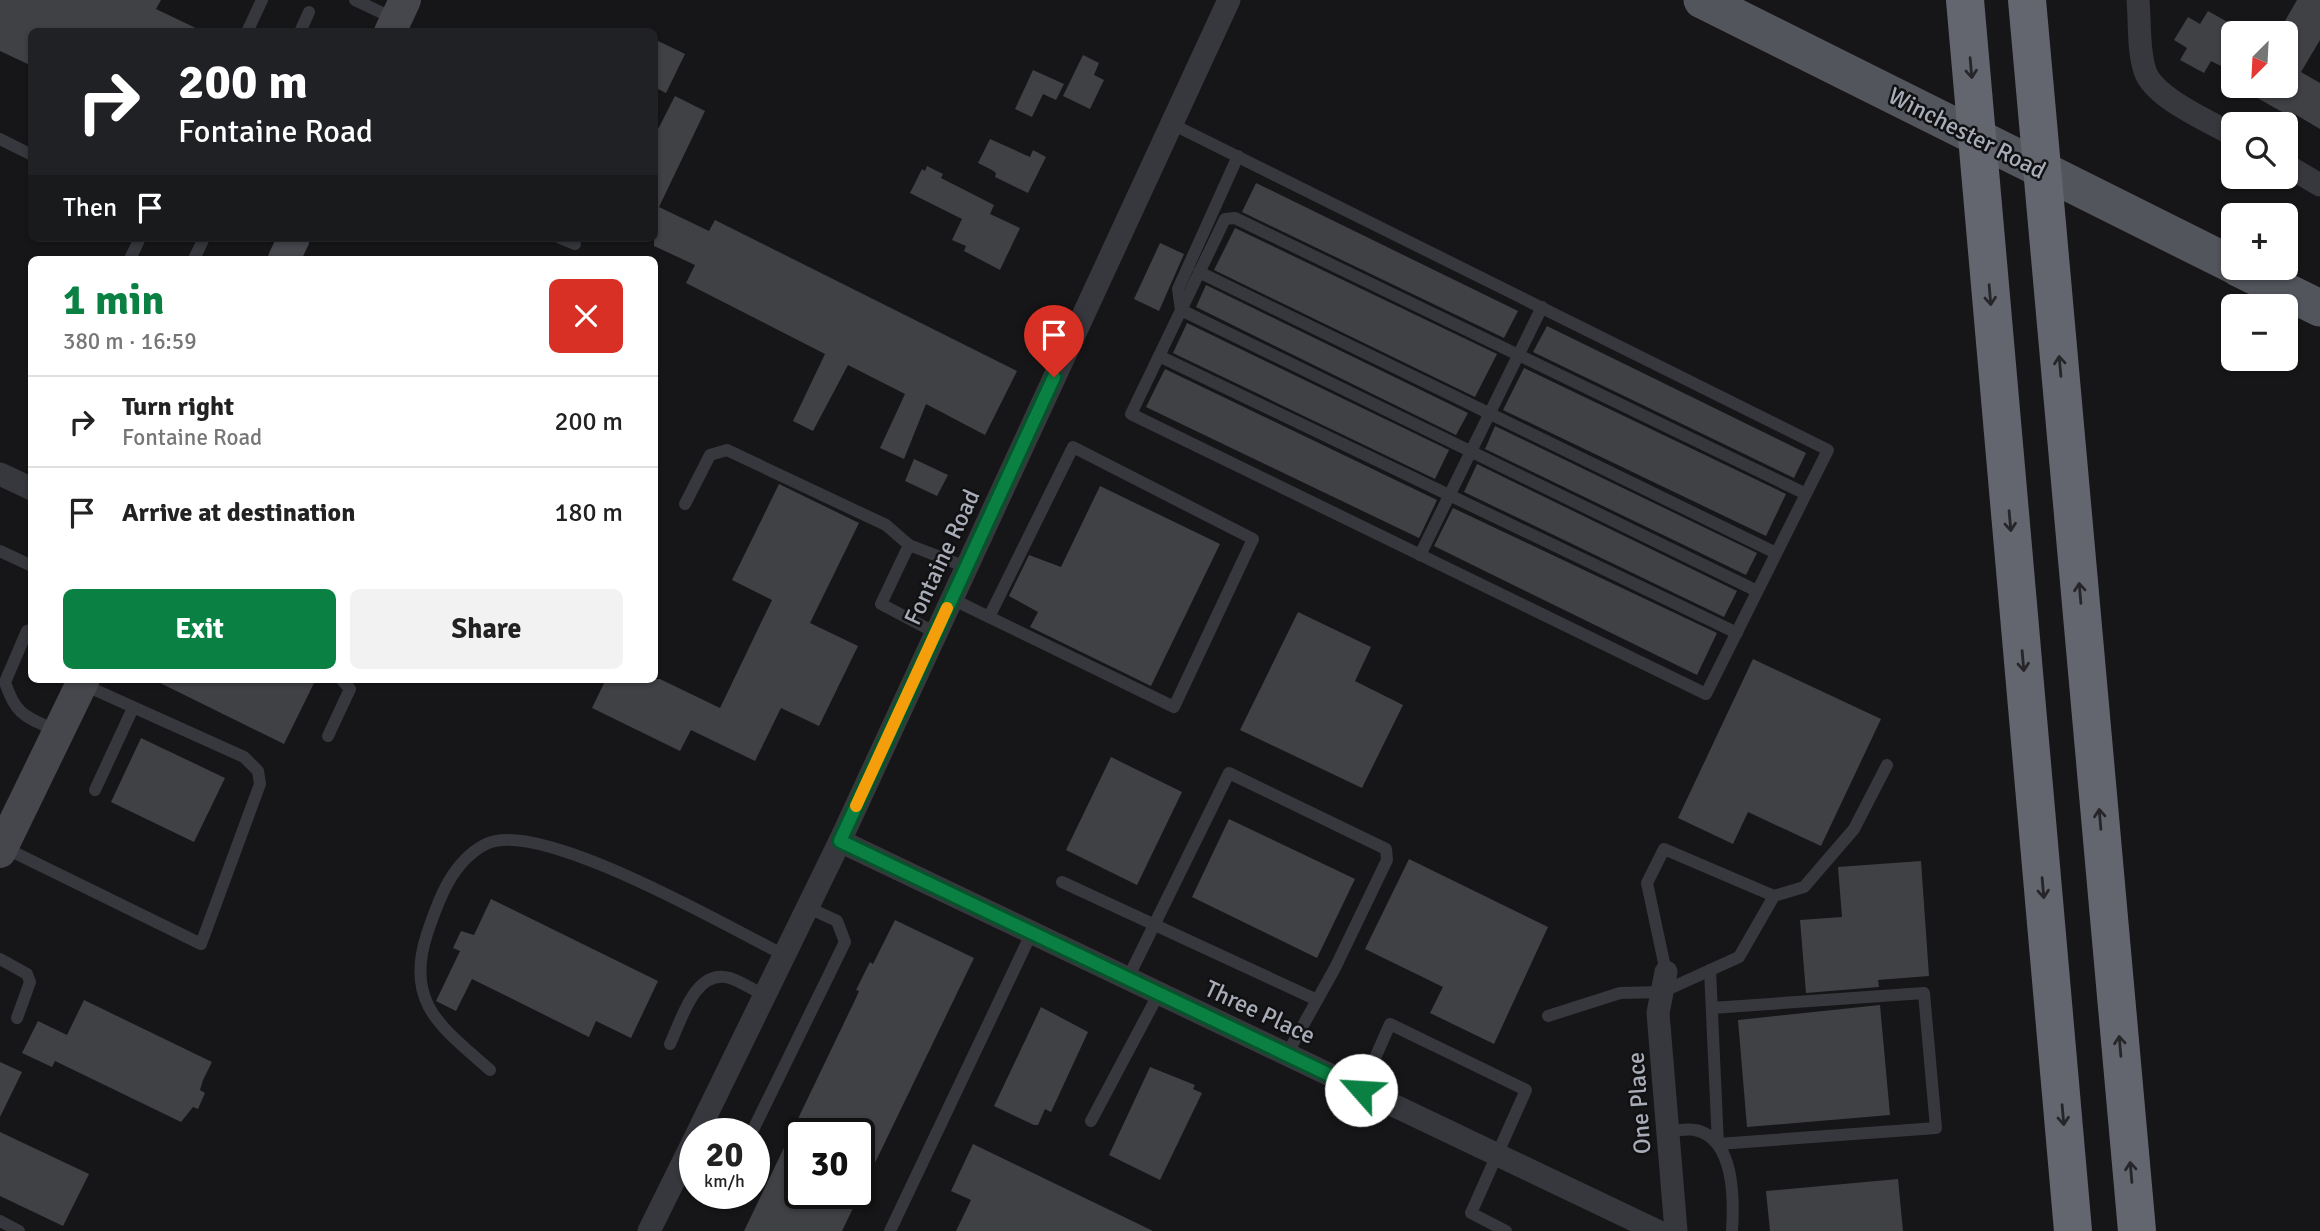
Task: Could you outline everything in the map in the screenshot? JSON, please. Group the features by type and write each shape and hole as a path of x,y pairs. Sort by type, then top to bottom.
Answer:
{"highway":[{"path":"1965,0 2073,1231"},
{"path":"2027,0 2137,1231"}],"main road":[{"name":"Winchester Road","path":"1702,0 2221,259"},
{"path":"2263,280 2320,308"},
{"path":"1,849 82,683"}],"street":[{"name":"Fontaine Road","path":"705,1118 840,841 1229,0"},
{"path":"2138,0 2143,61 2149,80 2176,102 2221,128"},
{"path":"2298,172 2320,185"},
{"path":"1,477 28,487"},
{"name":"Three Place","path":"840,841 1657,1231"},
{"name":"One Place","path":"1664,982 1658,1013 1675,1231"},
{"name":"Fontaine Road","path":"649,1231 679,1187"}],"lane":[{"path":"249,28 262,0"},
{"path":"355,0 397,17"},
{"path":"302,28 309,12"},
{"path":"1172,124 1828,450 1706,694 1131,414 1226,219 1235,218 1805,494"},
{"path":"0,139 28,153"},
{"path":"1181,310 1178,289 1238,156"},
{"path":"570,242 575,244"},
{"path":"1199,272 1776,554"},
{"path":"1420,555 1542,307"},
{"path":"1181,310 1757,591"},
{"path":"1159,356 1737,633"},
{"path":"952,598 989,617 1174,707 1253,539 1073,447 989,617"},
{"path":"685,504 710,455 727,450 887,525 909,545 966,567"},
{"path":"909,545 881,604 936,633"},
{"path":"0,551 28,564"},
{"path":"28,631 5,682 14,708 24,716 58,731"},
{"path":"1,849 201,944 260,784 258,771 244,757 133,708 87,683"},
{"path":"328,736 350,690 344,683"},
{"path":"95,790 133,708"},
{"path":"1664,982 1647,883 1664,849 1774,896 1804,887 1846,839 1888,765"},
{"path":"1128,978 1229,774 1386,849 1387,860 1317,1000 1286,1054"},
{"path":"490,1070 441,1026 425,1004 418,979 423,946 441,892 462,864 487,843 537,841 583,856 784,956"},
{"path":"1062,882 1317,1000"},
{"path":"1548,1016 1620,993 1710,970 1739,957 1774,896"},
{"path":"759,1118 845,942 836,921 807,907"},
{"path":"890,1231 1031,932"},
{"path":"0,959 27,974 30,982 17,1018"},
{"path":"1710,970 1718,1144 1730,1172 1734,1200 1732,1231"},
{"path":"670,1044 699,984 713,977 729,978 764,995"},
{"path":"1091,1121 1159,993"},
{"path":"1668,1131 1697,1130 1718,1144 1936,1128 1924,993 1712,1008"},
{"path":"1361,1090 1390,1024 1526,1090 1471,1213 1506,1231"},
{"path":"0,1221 19,1231"}],"building":[{"path":"0,0 161,0 156,9 196,28 28,28 28,64 0,51"},
{"path":"2297,0 2320,0 2320,40 2301,72 2320,83 2320,129 2298,116 2298,112 2282,112 2257,98 2298,98 2298,21 2285,21"},
{"path":"2208,11 2226,21 2221,21 2221,66 2211,61 2204,73 2180,60 2187,48 2174,40 2188,17 2200,24"},
{"path":"658,41 685,54 666,93 658,89"},
{"path":"1083,55 1099,63 1094,75 1104,80 1090,109 1063,96"},
{"path":"1033,70 1064,84 1056,100 1043,94 1032,117 1015,109"},
{"path":"675,96 705,111 659,207 709,231 715,220 1017,371 985,435 926,404 904,459 880,448 905,394 848,365 813,431 793,421 825,354 686,283 695,265 654,246 654,242 658,242 658,129"},
{"path":"990,139 1030,157 1033,150 1046,157 1028,193 995,177 996,173 978,163"},
{"path":"927,166 943,174 941,178 994,205 990,214 1020,228 1000,270 964,251 966,246 952,240 962,219 910,193 922,169 925,171"},
{"path":"1256,183 1518,311 1504,338 1242,212"},
{"path":"1235,228 1497,354 1475,397 1214,270"},
{"path":"1160,243 1184,254 1159,311 1134,299"},
{"path":"1206,285 1468,413 1456,435 1196,307"},
{"path":"1187,323 1449,450 1435,479 1173,353"},
{"path":"1547,326 1806,453 1794,478 1533,352"},
{"path":"1524,368 1786,494 1766,536 1503,410"},
{"path":"1165,369 1437,500 1419,538 1146,407"},
{"path":"1495,426 1757,553 1746,575 1485,449"},
{"path":"914,459 948,475 937,496 905,481"},
{"path":"1477,464 1737,591 1724,617 1464,492"},
{"path":"779,484 859,523 810,623 858,646 819,726 781,708 755,761 691,730 680,751 592,708 604,683 658,683 660,679 720,708 772,600 732,580"},
{"path":"1100,486 1220,544 1151,686 1030,627 1038,612 1009,596 1029,555 1061,567"},
{"path":"1453,508 1717,633 1697,675 1434,546"},
{"path":"1298,612 1371,647 1355,681 1403,705 1362,788 1240,730"},
{"path":"1753,659 1881,719 1821,846 1748,812 1733,844 1678,818"},
{"path":"160,683 314,683 284,744"},
{"path":"141,738 225,778 194,842 111,802"},
{"path":"1111,757 1182,792 1137,885 1066,850"},
{"path":"1229,819 1355,879 1317,958 1192,897"},
{"path":"1409,859 1548,927 1494,1044 1430,1013 1443,987 1365,949"},
{"path":"1921,861 1929,976 1878,980 1879,987 1806,993 1800,920 1842,917 1838,867"},
{"path":"491,899 658,981 631,1038 596,1021 589,1037 472,979 456,1011 436,1001 460,951 453,948 461,931 474,935"},
{"path":"895,920 974,958 875,1163 875,1118 798,1118 856,998 859,991 856,990 870,962 873,964"},
{"path":"84,1000 212,1062 200,1090 205,1093 198,1109 193,1107 181,1122 55,1061 52,1067 22,1053 38,1021 67,1035"},
{"path":"1880,1005 1890,1115 1747,1127 1738,1020"},
{"path":"1041,1007 1088,1032 1051,1112 1045,1109 1038,1125 1034,1125 994,1106"},
{"path":"0,1062 22,1072 0,1117"},
{"path":"1150,1067 1195,1085 1193,1089 1202,1093 1160,1180 1109,1155"},
{"path":"0,1132 89,1174 63,1226 0,1196"},
{"path":"973,1144 1153,1231 956,1231 971,1200 951,1191"},
{"path":"784,1148 784,1209 853,1209 842,1231 744,1231 755,1209 770,1209 770,1177"},
{"path":"1898,1179 1903,1231 1770,1231 1766,1191"}],"slow traffic":[{"path":"856,806 947,608"}],"route":[{"path":"1054,377 840,841 1361,1090"}]}
